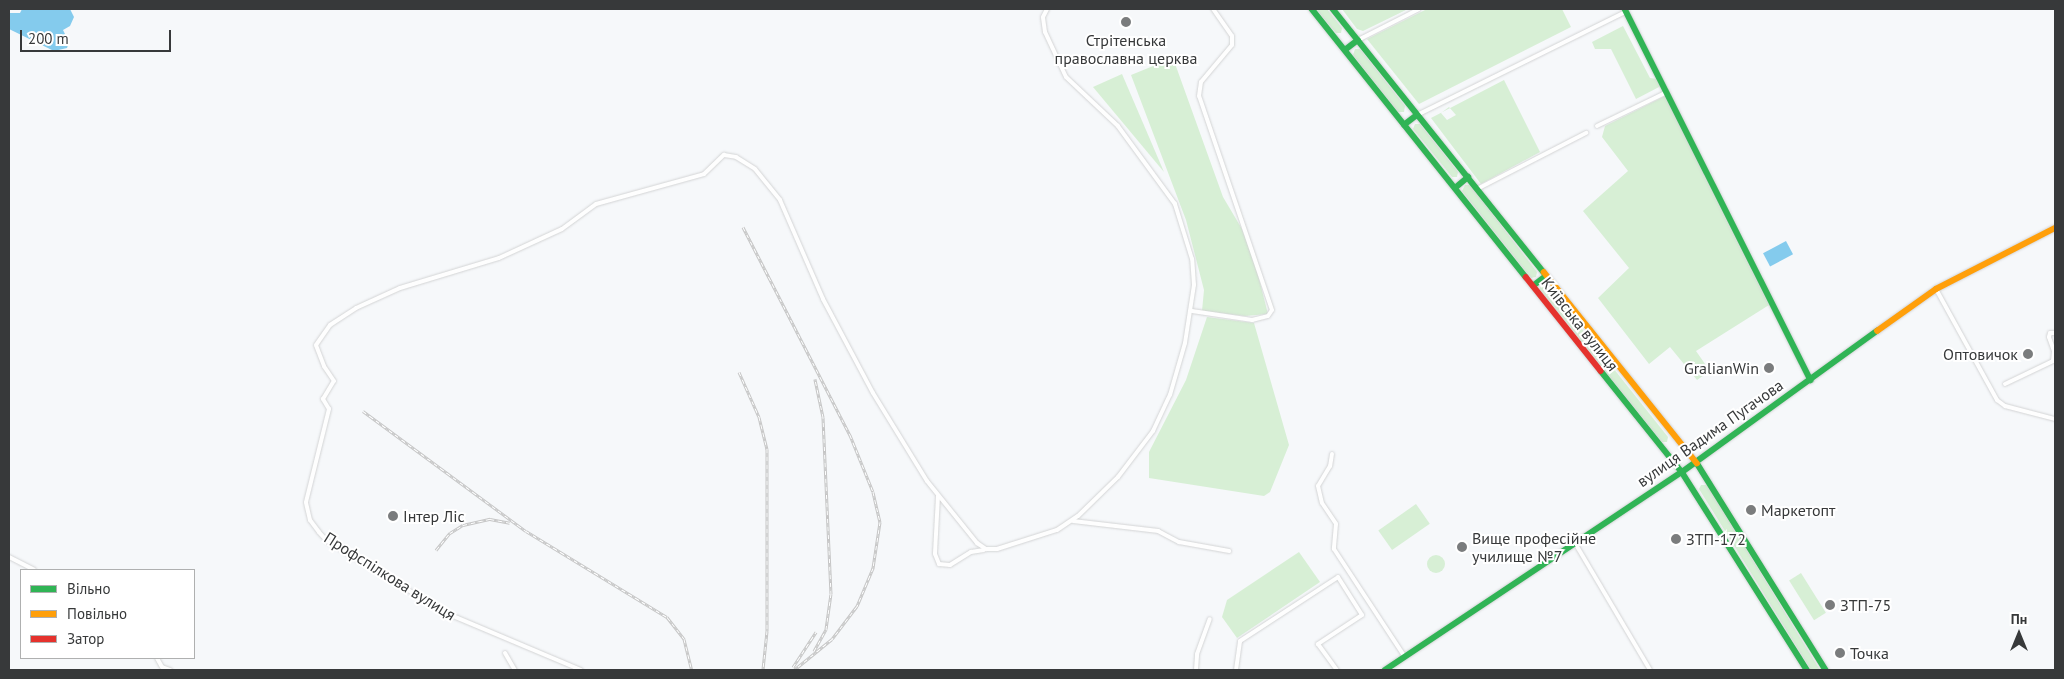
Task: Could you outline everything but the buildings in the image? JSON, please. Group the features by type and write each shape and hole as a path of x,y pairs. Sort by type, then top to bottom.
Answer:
{"main road":[{"name":"Київська вулиця","path":"1312,9 1682,472 1807,670"},
{"name":"Київська вулиця","path":"1333,9 1697,463 1826,670"},
{"path":"1626,10 1811,380"},
{"path":"1345,50 1358,40"},
{"path":"1404,125 1417,115"},
{"path":"1455,188 1468,177"},
{"name":"вулиця Вадима Пугачова","path":"1385,670 1574,542 1697,463 1936,289 2055,228"},
{"path":"1533,286 1546,276"}],"street":[{"path":"938,496 935,554 939,564 950,565 971,552 1048,534 1073,521 1118,477 1153,431 1176,374 1192,311 1194,272 1175,204 1118,126 1066,78 1045,32 1044,16 1047,9"},
{"path":"1192,311 1252,320 1268,316 1272,310 1199,96 1201,82 1232,45 1232,36 1213,9"},
{"path":"1358,40 1420,9"},
{"path":"1417,115 1626,10"},
{"path":"1597,126 1667,92"},
{"path":"1477,189 1586,133"},
{"name":"Профспілкова вулиця","path":"581,670 446,614 327,541 310,520 306,502 329,409 322,399 334,382 324,366 316,345 330,325 356,308 400,288 499,258 562,229 596,204 704,174 724,155 736,157 755,169 780,200 823,299 854,358 938,496"},
{"path":"1936,289 1997,400 2005,406 2055,419"},
{"path":"2005,384 2053,361 2054,351 2049,337 2050,334 2055,333"},
{"path":"1332,454 1330,466 1318,486 1322,502 1336,524 1334,549 1405,656"},
{"path":"938,496 986,549"},
{"path":"1073,521 1158,532 1179,542 1229,551"},
{"path":"1574,542 1650,670"},
{"path":"9,557 32,569"},
{"path":"1236,670 1238,644 1244,637 1338,577 1362,615 1318,644 1337,670"},
{"path":"1196,670 1196,654 1210,619"},
{"path":"505,653 515,670"},
{"path":"158,659 162,667 170,670"}],"green space":[{"path":"1316,9 1327,9 1342,28 1341,33 1336,33"},
{"path":"1342,9 1408,9 1363,31 1357,29"},
{"path":"1427,9 1562,9 1571,27 1419,104 1367,39"},
{"path":"1623,26 1650,78 1657,79 1661,86 1636,99 1611,49 1595,49 1592,42"},
{"path":"1355,49 1360,49 1405,106 1404,112 1398,112 1353,55"},
{"path":"1173,58 1223,197 1242,229 1256,267 1268,314 1245,316 1202,311 1204,290 1186,220 1131,75"},
{"path":"1122,74 1164,172 1093,87"},
{"path":"1504,80 1540,152 1481,184 1431,118 1442,112 1447,120 1456,115 1450,108"},
{"path":"1665,96 1769,305 1696,351 1710,371 1697,380 1670,347 1649,364 1598,298 1629,268 1583,211 1628,171 1602,137 1605,126"},
{"path":"1415,124 1420,124 1458,172 1457,177 1452,177 1413,129"},
{"path":"1465,185 1470,185 1537,272 1536,277 1531,278 1462,191"},
{"path":"1542,285 1547,285 1668,437 1667,442 1662,442 1539,289"},
{"path":"1207,317 1254,323 1289,445 1270,492 1264,496 1149,478 1149,452 1186,380"},
{"path":"1701,485 1707,485 1820,670 1811,670 1699,489"},
{"path":"1416,504 1430,524 1392,550 1378,530"},
{"path":"1299,552 1320,582 1237,638 1222,617 1227,600"},
{"path":"1436,555 1442,558 1445,564 1442,570 1436,573 1430,570 1427,564 1430,558"},
{"path":"1801,573 1826,613 1814,620 1789,580"}],"water":[{"path":"22,9 70,9 74,17 70,26 63,30 69,42 67,48 54,51 9,29 9,13 20,13"},
{"path":"1786,241 1793,254 1770,266 1763,253"}],"railway":[{"path":"743,227 850,435 873,492 880,522 873,568 857,606 832,639 794,670"},
{"path":"739,372 759,417 767,449 767,631 763,670"},
{"path":"814,651 826,629 831,594 823,417 815,379"},
{"path":"363,411 526,531 667,617 684,639 692,670"},
{"path":"436,550 450,533 463,525 490,519 510,523"},
{"path":"793,667 816,632"}],"traffic: fast":[{"path":"1312,9 1526,277"},
{"path":"1333,9 1544,272"},
{"path":"1625,9 1811,380"},
{"path":"1345,50 1358,40"},
{"path":"1404,125 1417,115"},
{"path":"1455,188 1468,177"},
{"path":"1533,286 1546,276"},
{"path":"1601,371 1682,472 1877,331"},
{"path":"1697,463 1826,670"},
{"path":"1385,670 1682,472 1807,670"}],"traffic: slow":[{"path":"1877,331 1936,289 2055,228"},
{"path":"1544,272 1697,463"}],"traffic: jam":[{"path":"1526,277 1601,371"}],"place":[{"name":"Стрітенська православна церква","path":"1126,22"},
{"name":"Оптовичок","path":"2028,354"},
{"name":"GralianWin","path":"1769,368"},
{"name":"Маркетопт","path":"1751,510"},
{"name":"Інтер Ліс","path":"393,516"},
{"name":"ЗТП-172","path":"1676,539"},
{"name":"Вище професійне училище №7","path":"1462,547"},
{"name":"ЗТП-75","path":"1830,605"},
{"name":"Точка","path":"1840,653"}]}
